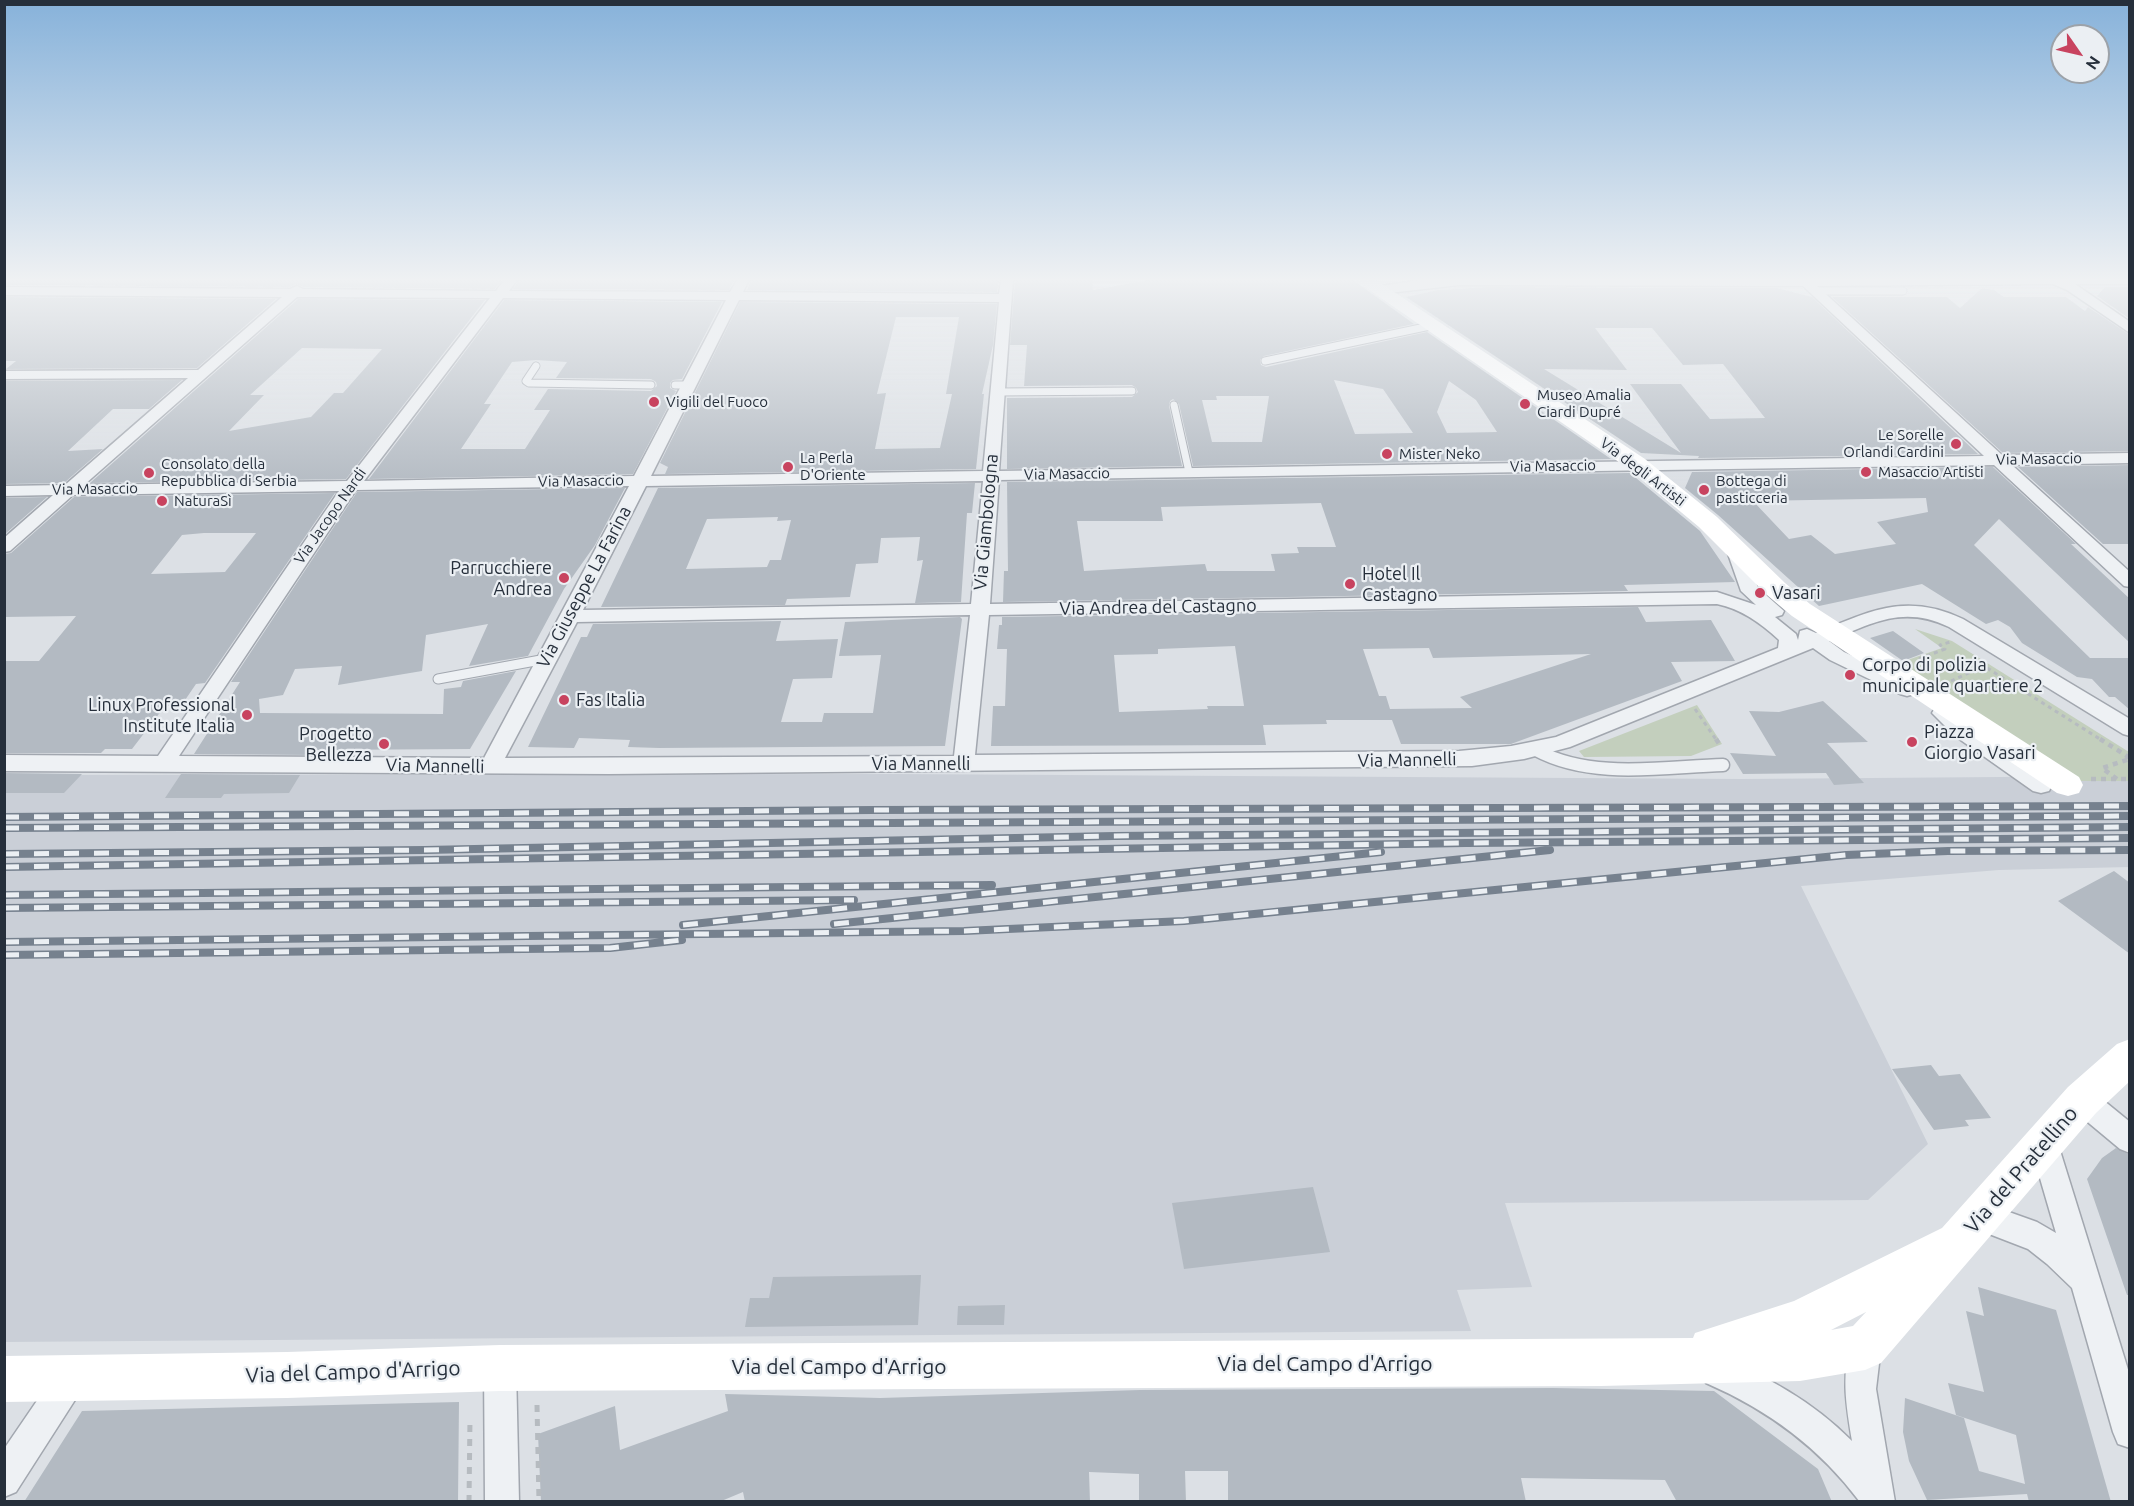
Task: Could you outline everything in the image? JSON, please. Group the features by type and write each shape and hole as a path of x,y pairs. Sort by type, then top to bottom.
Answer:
{"street":[{"path":"4,547 228,350"},
{"name":"Via Jacopo Nardi","path":"164,763 350,485 456,350"},
{"name":"Via Giuseppe La Farina","path":"490,766 571,616 640,480 682,385 703,350"},
{"name":"Via Giambologna","path":"964,764 980,610 1001,350"},
{"name":"Via degli Artisti","path":"1467,350 1637,464 1692,509 1801,610 1836,639"},
{"path":"1880,350 2130,582"},
{"path":"4,375 200,375"},
{"name":"Via Masaccio","path":"4,491 2130,458"},
{"name":"Via degli Artisti","path":"1736,551 1750,591 1836,639"},
{"name":"Via Andrea del Castagno","path":"571,616 1717,598 1743,605 1762,615 1789,638 1787,652"},
{"name":"Via Mannelli","path":"4,763 490,766 964,764 1459,759 1517,755 1563,742 1787,652 1836,639 1887,612 1910,609 1934,612 1956,622 2130,729"},
{"path":"1836,639 1837,656 1907,689"},
{"path":"1836,639 1942,713 1962,731 2055,785"},
{"path":"1836,639 2055,785"},
{"name":"Via del Pratellino","path":"1865,1347 2082,1100 2130,1056"},
{"name":"Via del Pratellino","path":"2082,1100 2130,1140"},
{"path":"2044,1144 2082,1279 2130,1432"},
{"path":"1970,1229 2037,1237 2058,1253 2082,1279"},
{"name":"Via del Pratellino","path":"1827,1309 1970,1229"},
{"name":"Via del Campo d'Arrigo","path":"1673,1360 1769,1333 1827,1309"},
{"path":"1865,1347 1861,1372 1862,1407 1879,1500"},
{"name":"Via del Campo d'Arrigo","path":"4,1379 500,1368 1601,1363 1791,1359 1865,1347"},
{"path":"1673,1360 1736,1379 1801,1417 1848,1458 1879,1500"},
{"path":"500,1368 502,1502"},
{"path":"4,1480 71,1378"}],"lane":[{"path":"1265,361 1316,350"},
{"path":"536,366 526,381 528,383 651,385"},
{"path":"997,392 1132,391"},
{"path":"1174,405 1189,472"},
{"path":"438,679 546,659"},
{"path":"1536,750 1549,759 1582,767 1723,765"}],"path":[{"path":"1915,661 1945,649 1940,645 1949,642"},
{"path":"1947,683 1984,666 2130,759"},
{"path":"2118,779 2102,768 2130,759"},
{"path":"537,1405 539,1502"},
{"path":"469,1502 470,1410"}],"shaded area":[{"path":"896,774 1743,779 2129,776 2130,867 1999,870 1801,886 1928,1144 1868,1200 1505,1203 1532,1287 1457,1290 1471,1331 5,1342 4,775"}],"green space":[{"path":"1915,629 1952,641 2129,752 2129,781 2071,781 1899,663 1942,648"},
{"path":"1697,705 1722,744 1691,756 1584,757 1579,751"}],"building":[{"path":"4,350 217,350 197,368 6,369 16,361 4,361"},
{"path":"240,350 299,350 250,395 264,395 229,431 311,417 334,393 343,393 381,350 446,350 346,479 90,483"},
{"path":"466,350 697,350 682,379 673,380 670,383 670,388 676,391 633,474 369,479","holes":["536,360 567,362 556,378 651,379 656,382 657,386 651,391 548,389 534,410 550,410 525,449 461,449 491,404 484,404 512,362"]},
{"path":"716,350 888,350 877,394 886,393 875,449 940,448 952,394 946,394 953,350 992,350 982,394 984,394 976,469 665,474 668,467 660,463"},
{"path":"1027,350 1291,350 1264,356 1260,360 1261,365 1266,367 1343,350 1453,350 1611,459 1193,466 1179,404 1173,399 1169,406 1182,466 1007,469 1007,398 1132,397 1138,392 1132,385 1024,386","holes":["1334,380 1383,389 1413,433 1355,434","1449,381 1476,400 1497,432 1447,433 1437,412","1216,396 1269,396 1262,442 1212,442 1202,400 1217,400"]},
{"path":"1486,350 1612,350 1627,370 1544,369 1681,453 1630,384 1681,384 1710,419 1765,418 1723,364 1683,365 1671,350 1868,350 1978,454 1698,458 1699,456 1641,453"},
{"path":"1890,350 2130,350 2130,451 2003,453"},
{"path":"182,380 149,409 113,409 68,451 103,449 64,483 4,484 4,381"},
{"path":"2130,465 2130,544 2103,544 2018,467"},
{"path":"1993,467 2076,544 2071,544 2130,599 2130,643 1999,519 1974,545 2090,658 2130,658 2130,710 2115,697 2109,697 2092,679 2077,677 2022,643 2010,627 1998,620 1986,624 1922,584 1819,606 1685,488 1692,472","holes":["1926,498 1928,512 1877,522 1896,544 1835,554 1811,535 1789,539 1753,501"]},
{"path":"1630,473 1700,531 1735,582 1624,585 1628,591 1003,602 1004,571 1008,571 1007,482","holes":["1321,503 1336,547 1297,547 1299,553 1271,554 1275,571 1207,571 1205,564 1084,571 1077,521 1163,521 1161,507"]},
{"path":"975,483 972,513 967,513 961,602 915,603 923,560 917,561 920,537 881,538 878,563 856,564 850,597 787,599 785,605 601,607 658,488","holes":["778,517 777,521 791,520 781,560 770,560 767,567 686,569 707,519"]},
{"path":"625,488 595,545 564,589 528,656 469,666 488,624 426,635 422,671 338,685 342,666 295,669 283,695 259,699 260,713 443,714 444,689 461,687 463,681 516,671 470,749 316,750 313,755 194,754 240,682 231,682 357,492"},
{"path":"335,493 205,683 196,684 181,706 165,706 132,749 105,749 101,753 4,753 4,661 39,661 76,616 4,617 4,554 11,553 74,497","holes":["256,533 225,572 151,574 182,535"]},
{"path":"47,497 4,535 4,498"},
{"path":"1638,607 1646,622 1711,620 1735,661 1671,662 1682,681 1511,744 1401,744 1392,720 1326,720 1327,724 1263,725 1266,745 991,746 993,706 1005,706 1007,649 997,649 1002,617","holes":["1235,646 1244,706 1119,712 1114,655 1158,654 1158,649","1429,648 1433,658 1591,654 1460,697 1472,708 1390,709 1386,696 1379,696 1363,649"]},
{"path":"960,617 962,619 945,746 659,748 628,747 630,740 579,738 574,748 528,747 581,637 587,637 593,624 781,621 776,641 838,639 832,678 793,679 781,722 822,722 824,713 873,713 881,655 839,656 845,622"},
{"path":"1893,631 1924,653 1903,661 1870,638"},
{"path":"1823,701 1868,742 1827,743 1864,783 1834,785 1826,773 1743,774 1730,753 1776,756 1749,711 1779,712"},
{"path":"4,773 82,774 64,793 4,793"},
{"path":"181,774 300,775 289,793 224,794 221,798 165,798"},
{"path":"2114,871 2130,883 2130,954 2058,901"},
{"path":"1931,1065 1939,1076 1960,1074 1991,1118 1965,1120 1969,1126 1934,1130 1892,1069"},
{"path":"2116,1148 2130,1155 2130,1295 2127,1295 2087,1179 2102,1158"},
{"path":"1313,1187 1330,1252 1184,1269 1172,1203"},
{"path":"921,1275 918,1325 745,1327 750,1298 769,1298 773,1277"},
{"path":"1978,1287 2056,1310 2111,1502 2029,1502 2027,1494 1927,1500 1909,1461 1903,1432 1905,1398 1964,1418 1979,1471 2025,1484 2016,1435 1956,1415 1948,1383 1984,1392 1966,1311 1984,1316"},
{"path":"1005,1305 1004,1325 957,1325 958,1306"},
{"path":"1553,1388 1714,1391 1818,1469 1832,1502 1677,1502 1665,1480 1521,1478 1526,1502 1228,1502 1228,1471 1185,1471 1186,1502 1139,1502 1139,1474 1089,1472 1090,1502 745,1502 743,1492 719,1502 541,1502 538,1434 615,1406 620,1450 728,1411 725,1394 880,1398 1140,1390"},
{"path":"459,1402 458,1502 24,1502 82,1411"}],"railway":[{"path":"4,817 873,810 2130,806"},
{"path":"4,828 2130,816"},
{"path":"4,854 425,850 1114,836 2130,827"},
{"path":"4,867 1466,843 2130,838"},
{"path":"834,924 1550,850"},
{"path":"4,942 964,931 1184,921 1846,855 1948,851 2130,850"},
{"path":"683,925 1381,852"},
{"path":"4,895 992,885"},
{"path":"4,908 854,900"},
{"path":"4,955 610,948 682,940"}],"place":[{"name":"Vigili del Fuoco","path":"654,402"},
{"name":"Museo Amalia Ciardi Dupré","path":"1525,404"},
{"name":"Le Sorelle Orlandi Cardini","path":"1956,444"},
{"name":"Mister Neko","path":"1387,454"},
{"name":"La Perla D'Oriente","path":"788,467"},
{"name":"Masaccio Artisti","path":"1866,472"},
{"name":"Consolato della Repubblica di Serbia","path":"149,473"},
{"name":"Bottega di pasticceria","path":"1704,490"},
{"name":"NaturaSì","path":"162,501"},
{"name":"Parrucchiere Andrea","path":"564,578"},
{"name":"Hotel Il Castagno","path":"1350,584"},
{"name":"Vasari","path":"1760,593"},
{"name":"Corpo di polizia municipale quartiere 2","path":"1850,675"},
{"name":"Fas Italia","path":"564,700"},
{"name":"Linux Professional Institute Italia","path":"247,715"},
{"name":"Piazza Giorgio Vasari","path":"1912,742"},
{"name":"Progetto Bellezza","path":"384,744"}]}
